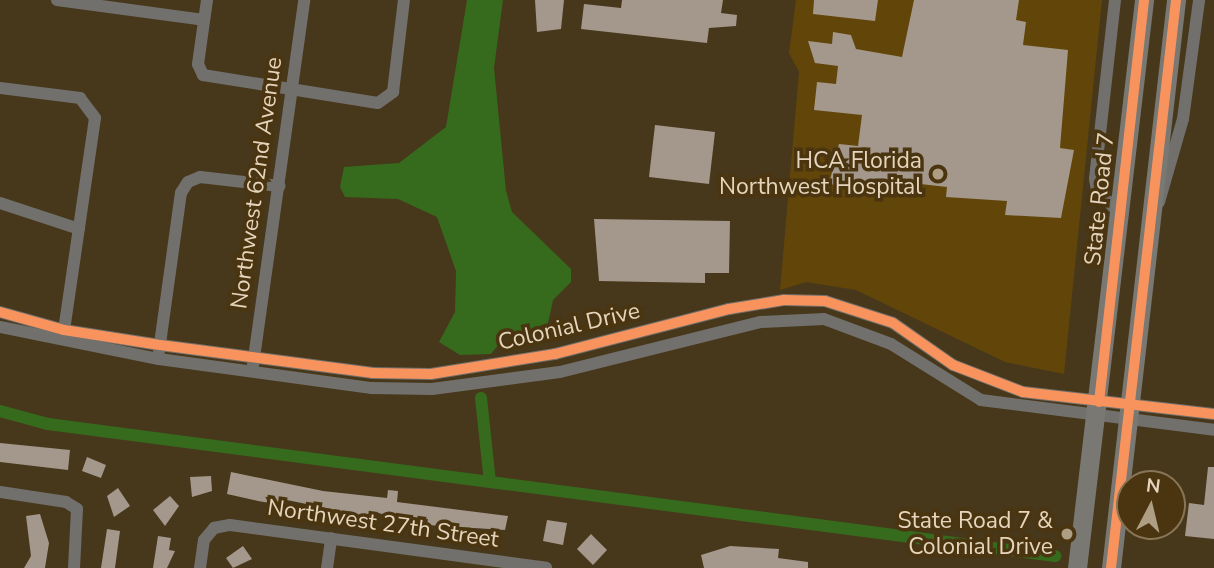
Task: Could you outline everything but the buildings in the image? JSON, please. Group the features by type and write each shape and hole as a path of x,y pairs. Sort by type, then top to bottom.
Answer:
{"main road":[{"name":"State Road 7","path":"1077,568 1098,410 1144,0"},
{"path":"1111,568 1125,413 1176,0"}],"street":[{"path":"57,0 204,20"},
{"path":"207,0 203,75 291,93 388,100 404,0"},
{"name":"Northwest 62nd Avenue","path":"252,372 304,0"},
{"path":"1115,0 1095,179 1120,214"},
{"path":"1146,234 1182,119 1199,0"},
{"path":"0,88 80,98 90,106 95,118 62,344"},
{"path":"159,359 181,193 188,182 201,177 279,186"},
{"path":"0,203 79,229"},
{"name":"Colonial Drive","path":"0,312 64,330 373,373 489,368 785,300 825,301 893,323 987,382 1098,410"},
{"name":"Colonial Drive","path":"0,327 62,344 372,388 491,385 559,372 761,322 824,319 891,344 981,400 1125,413"},
{"path":"640,332 646,351"},
{"path":"555,354 559,372"},
{"path":"489,368 491,385"},
{"path":"1125,413 1214,414"},
{"path":"1125,413 1214,430"},
{"path":"0,492 66,502 77,509 74,568"},
{"name":"Northwest 27th Street","path":"200,568 204,540 215,528 456,553 546,568"},
{"path":"327,568 331,538"},
{"path":"454,568 456,553"}],"shaded area":[{"path":"467,0 503,0 494,68 506,191 512,212 571,269 571,282 553,300 548,323 504,338 491,354 460,355 439,342 455,312 456,271 437,217 398,199 345,197 340,187 344,167 399,163 446,127"},
{"name":"HCA Florida Northwest Hospital","path":"796,0 1102,0 1064,374 1005,362 856,290 806,282 780,290 799,72 789,53"}],"waterway":[{"path":"481,398 490,482"},
{"path":"0,411 48,424 1055,556"}],"cycle path":[{"path":"1099,402 1144,0"},
{"path":"1111,568 1176,0"},
{"path":"0,312 64,330 160,345 373,373 431,374 555,354 729,309 784,300 825,301 893,323 953,365 1023,392 1214,414"}],"place":[{"name":"HCA Florida Northwest Hospital","path":"938,174"},
{"name":"State Road 7 & Colonial Drive","path":"1067,534"}]}
